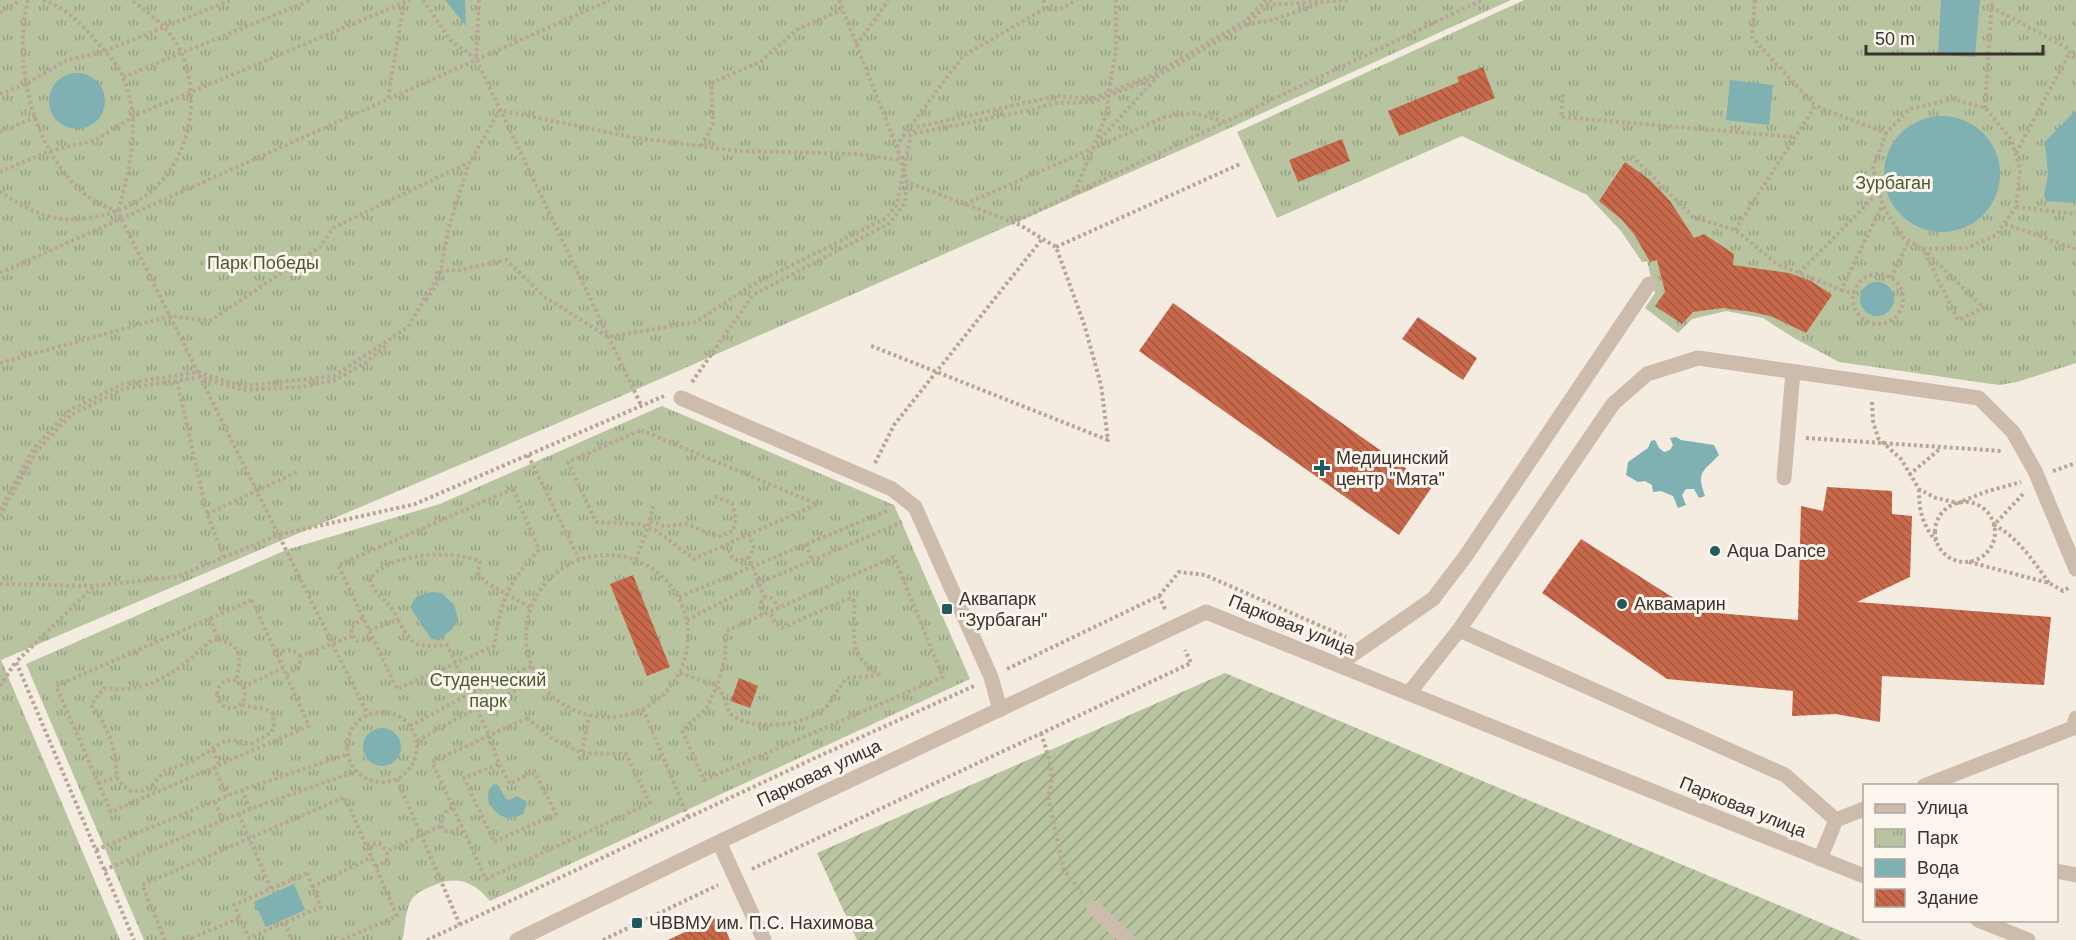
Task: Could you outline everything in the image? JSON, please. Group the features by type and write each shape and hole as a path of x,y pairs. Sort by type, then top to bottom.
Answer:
{"street":[{"path":"1339,664 1433,599 1465,557 1648,284"},
{"path":"1409,693 1458,630 1613,404 1647,374 1698,358 1979,398 2013,432 2038,477 2076,569"},
{"path":"1784,478 1793,372"},
{"path":"681,398 892,489 915,507 991,677 1000,710"},
{"name":"Парковая улица","path":"517,940 718,842 1206,612 1863,876"},
{"path":"1458,630 1785,775 1836,820"},
{"path":"1929,784 2073,728 2076,718"},
{"path":"1820,859 1836,820 1863,809"},
{"path":"718,842 764,940"},
{"path":"2058,871 2076,875"},
{"path":"1094,908 1128,940"},
{"path":"1981,922 2028,940"}],"path":[{"path":"0,13 21,0"},
{"path":"28,0 23,18 21,58 26,84 49,152 68,177 93,200 118,212"},
{"path":"43,0 58,5 84,27 115,63 123,77 134,116 127,181 118,212 368,715"},
{"path":"0,191 20,206 50,217 83,220 118,212 145,197 169,173 185,143 192,110 189,76 177,44 156,18 130,0"},
{"path":"0,94 26,84 65,62 105,51 231,0"},
{"path":"123,77 310,0"},
{"path":"0,172 49,152 96,140 134,116 410,0"},
{"path":"423,0 450,40 476,58"},
{"path":"479,0 476,58 641,405"},
{"path":"0,273 610,0"},
{"path":"0,584 93,586 176,577 278,535 416,504 641,405 664,396 681,398 753,295 890,223 905,203 907,182 897,148 838,0"},
{"path":"856,45 888,0"},
{"path":"1044,0 1044,9"},
{"path":"897,148 903,136 963,56 1044,9 1058,10 1077,0"},
{"path":"1074,193 1108,110 1116,51 1116,0"},
{"path":"903,136 1030,110 1055,102 1093,102 1155,74 1245,21 1266,0 1272,0"},
{"path":"1109,94 1158,76 1245,25 1268,5 1348,0"},
{"path":"1012,223 1482,0"},
{"path":"1755,0 1752,37 1815,106 1886,133"},
{"path":"1985,108 1992,0"},
{"path":"1245,25 1273,20 1326,1"},
{"path":"388,98 404,2"},
{"path":"1991,7 2067,48 2076,61"},
{"path":"701,146 713,125 711,83 760,62 798,29 842,10"},
{"path":"2016,154 2070,52"},
{"path":"1094,147 1158,76"},
{"path":"1563,94 1561,117 1795,137"},
{"path":"1923,249 1958,320 1984,308 1923,249 1902,237 1883,206 1873,168 1886,133 1910,109 1953,99 1985,108 2011,139 2016,154 2020,170 2016,207 1996,236 1967,248 1923,249"},
{"path":"1735,230 1815,106"},
{"path":"500,110 631,137 737,151 857,154 900,160"},
{"path":"0,510 34,448 70,410 123,384 199,375 242,390 301,387 335,380 365,363 408,327 439,281 448,230 470,162 500,110"},
{"path":"964,204 1165,117 1194,113 1225,122"},
{"path":"0,132 36,117"},
{"path":"441,271 460,270 506,260 545,297 609,337 696,322 750,286 886,218 897,204 911,134"},
{"path":"1632,156 1693,217 1735,230 1777,264 1840,290 1854,293"},
{"path":"0,363 170,316 210,321 320,247 333,228 470,162"},
{"path":"1056,247 1240,164"},
{"path":"869,345 1108,440 1101,385 1084,324 1056,247 1020,225 907,182"},
{"path":"1798,273 1879,192"},
{"path":"1840,290 1883,206"},
{"path":"2016,207 2076,214"},
{"path":"2005,224 2076,249"},
{"path":"868,479 894,425 1043,238"},
{"path":"1891,278 1909,241"},
{"path":"1884,274 1898,283 1904,300 1898,316 1891,321 1874,324 1865,321 1855,309 1854,293 1856,286 1868,276 1884,274"},
{"path":"0,516 36,452 71,415 123,389 177,381 199,375"},
{"path":"177,381 207,514 224,557"},
{"path":"1873,383 1871,407 1878,438 1900,459 1919,489 1936,498 1958,503 1968,502 1985,509 1991,517 1995,536 1992,545 1987,553 1969,562"},
{"path":"641,430 817,504 694,559 656,530 648,527 639,524 597,522 568,462 641,430"},
{"path":"1787,437 2024,452"},
{"path":"1909,475 1942,447"},
{"path":"528,455 579,560"},
{"path":"207,514 297,472"},
{"path":"1937,542 1937,522 1949,507 1984,492 2038,477"},
{"path":"1994,525 2038,477"},
{"path":"513,489 539,550 520,569 506,594 500,611 494,646 397,689 363,618 338,565 513,489"},
{"path":"1919,489 1919,504 1926,529 1942,551 1950,557 2049,583 2062,591 2076,585"},
{"path":"650,521 663,526 687,524 718,537 733,531 736,519 732,503 714,496"},
{"path":"636,560 653,506"},
{"path":"679,597 898,506"},
{"path":"687,620 759,584 905,521"},
{"path":"1994,525 2004,530 2027,554 2049,583"},
{"path":"727,544 732,557 738,561 749,557 754,548 749,534"},
{"path":"806,544 813,560"},
{"path":"499,764 464,778 494,842 556,813 534,771 510,784 447,645 421,647 413,642 398,620 395,610 372,586 370,579 375,572 394,561 448,554 480,561 478,573 487,583 531,608"},
{"path":"598,555 617,555 636,560 653,569 667,581 679,597 687,620 686,656 680,673 670,687 644,709 626,715 607,717 589,715 570,708 553,696 532,666 527,647 527,628 531,608 539,592 550,579 563,567 579,560 598,555"},
{"path":"749,557 764,597 761,603 762,615"},
{"path":"894,557 944,677 704,780 682,730 707,708 717,686 725,658 726,631 770,611 894,557"},
{"path":"428,940 1159,596 1179,572 1205,575 1366,645"},
{"path":"0,686 16,662 93,586"},
{"path":"1159,596 1169,615"},
{"path":"764,597 771,598 779,608"},
{"path":"680,673 717,686 725,699 729,713 742,722 756,724 787,724 809,717 826,707 847,678 879,674 867,668 856,653 853,599 847,599 782,628 775,623 770,611"},
{"path":"252,600 309,726 111,812 56,686 210,618 252,600"},
{"path":"210,618 218,640"},
{"path":"363,618 351,627 352,636 357,641 373,639"},
{"path":"369,630 398,620"},
{"path":"301,656 352,636"},
{"path":"236,681 240,661 234,646 226,641 212,640 171,675 156,682 126,689 104,688 91,705 110,737 115,754 117,777 123,786 131,791 142,791 152,785 165,771 193,761 225,741 233,740 251,744 271,733 274,726 273,714 267,709 247,708 241,704"},
{"path":"276,651 292,650 301,656"},
{"path":"603,940 1191,663 1185,650"},
{"path":"287,676 298,666 301,656"},
{"path":"16,662 134,940"},
{"path":"410,726 469,694 532,666"},
{"path":"243,687 283,668"},
{"path":"232,680 243,687 245,696 241,704 233,708 224,707 217,696 219,686 232,680"},
{"path":"417,741 476,708 540,680"},
{"path":"644,709 688,817"},
{"path":"388,712 398,716 410,726 417,741 417,755 413,765 406,773 397,779 376,782 357,771 348,754 348,742 351,731 358,722 368,715 388,712"},
{"path":"582,753 589,715"},
{"path":"527,718 553,739 582,753 626,754 650,803 486,879 432,762 527,718"},
{"path":"1041,733 1051,764 1052,786 1048,797 1064,870 1094,908"},
{"path":"213,750 227,796"},
{"path":"96,850 242,790 348,754"},
{"path":"104,870 250,809 357,771"},
{"path":"98,783 117,777"},
{"path":"397,779 460,925"},
{"path":"242,790 250,809"},
{"path":"165,940 142,885 345,797 397,916 342,940"},
{"path":"214,802 222,820"},
{"path":"453,807 441,818 441,826 445,831 451,832 462,828"},
{"path":"239,814 271,889"},
{"path":"387,851 441,826"},
{"path":"367,845 379,843 387,851 387,860 376,867"},
{"path":"312,887 372,857"},
{"path":"307,873 312,887 321,907 249,938 234,905 307,873"},
{"path":"186,940 240,918"},
{"path":"285,923 292,940"}],"green space":[{"name":"Парк Победы","path":"0,0 1511,0 1190,146 619,397 1,660 120,940 0,940"},
{"name":"Зурбаган","path":"1524,0 2076,0 2076,363 2017,382 1999,385 1839,362 1763,318 1726,311 1692,319 1678,333 1645,308 1655,293 1647,261 1642,262 1621,231 1587,195 1462,136 1277,218 1237,132"},
{"name":"Студенческий парк","path":"662,406 894,505 970,679 490,901 484,894 464,882 449,881 427,888 416,895 409,904 402,940 144,940 26,664 286,550 440,504"},
{"path":"1225,673 1862,940 857,940 817,853"}],"water":[{"path":"445,0 465,0 466,26"},
{"path":"1941,0 1980,0 1975,57 1938,55"},
{"path":"71,73 83,73 93,77 101,85 105,101 101,117 93,125 83,129 71,129 61,125 53,117 49,107 49,95 53,85 61,77"},
{"path":"1730,80 1773,85 1769,125 1726,120"},
{"path":"2076,112 2076,203 2046,201 2044,195 2048,176 2045,142"},
{"path":"1942,116 1964,121 1983,133 1995,152 2000,174 1995,196 1983,215 1964,227 1942,232 1920,227 1901,215 1889,196 1884,174 1889,152 1901,133 1920,121"},
{"path":"1877,282 1889,287 1894,299 1889,311 1877,316 1865,311 1860,299 1865,287"},
{"path":"1676,437 1681,440 1714,445 1719,455 1705,469 1701,477 1705,496 1699,498 1694,489 1686,489 1682,495 1686,505 1678,508 1673,496 1661,491 1653,492 1652,485 1645,481 1638,482 1626,475 1628,462 1648,448 1651,441 1655,440 1664,452 1670,450 1673,445 1670,438"},
{"path":"431,592 442,593 454,605 458,619 452,629 439,640 431,639 410,607 416,597"},
{"path":"382,728 396,733 401,747 396,761 382,766 368,761 363,747 368,733"},
{"path":"494,784 498,785 506,799 517,796 525,801 527,804 523,814 508,818 493,809 488,793"},
{"path":"294,884 305,910 266,927 254,902"}],"building":[{"path":"1483,67 1495,98 1399,136 1388,111 1459,82 1457,77"},
{"path":"1342,139 1350,161 1298,182 1289,160"},
{"path":"1625,162 1650,180 1670,201 1694,238 1704,234 1734,254 1733,265 1789,273 1811,281 1832,295 1806,333 1773,317 1723,308 1693,312 1682,324 1655,306 1665,292 1657,260 1650,262 1634,234 1621,219 1599,201"},
{"path":"1173,303 1432,487 1399,535 1139,351"},
{"path":"1418,317 1477,358 1463,380 1402,339"},
{"name":"Аквамарин","path":"1827,487 1892,491 1892,514 1912,516 1910,577 1857,602 2051,617 2044,685 1882,676 1880,722 1836,714 1792,716 1793,691 1667,679 1542,593 1581,539 1694,611 1798,620 1801,506 1823,511"},
{"path":"633,575 670,667 647,676 610,584"},
{"path":"739,678 758,686 750,708 731,701"},
{"path":"719,916 730,940 668,940"}],"place":[{"name":"Медицинский центр \"Мята\"","path":"1322,468"},
{"name":"Aqua Dance","path":"1715,551"},
{"name":"Аквамарин","path":"1622,604"},
{"name":"Аквапарк \"Зурбаган\"","path":"947,609"},
{"name":"ЧВВМУ им. П.С. Нахимова","path":"637,923"}]}
